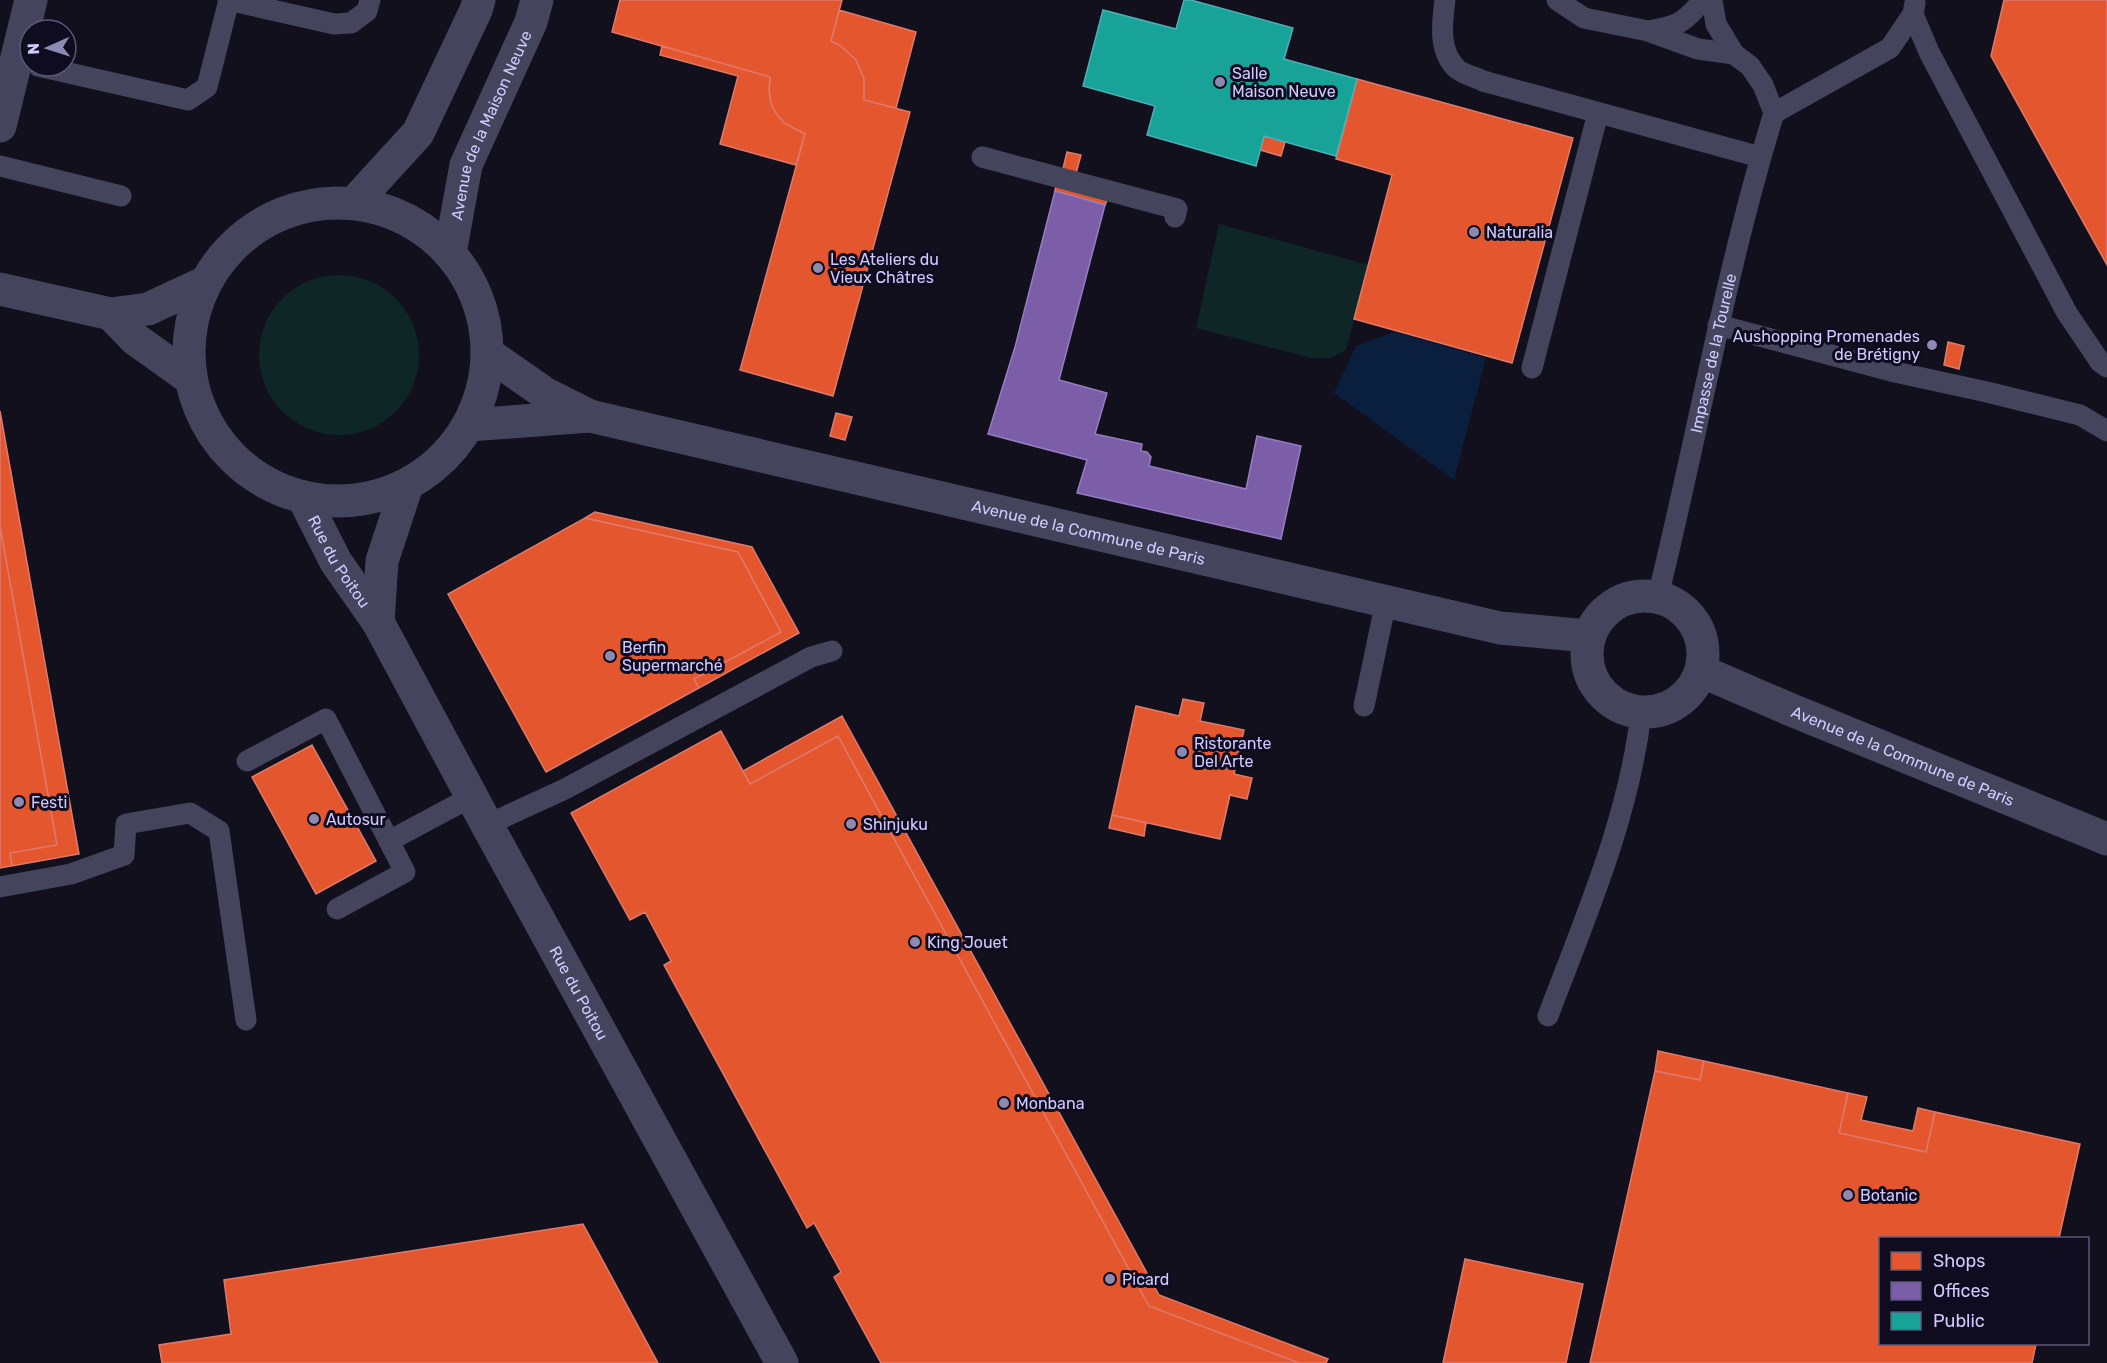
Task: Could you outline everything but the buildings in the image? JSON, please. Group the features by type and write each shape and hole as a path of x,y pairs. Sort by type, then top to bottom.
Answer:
{"street":[{"path":"30,18 31,0"},
{"path":"354,203 418,133 479,0"},
{"name":"Avenue de la Maison Neuve","path":"450,253 466,165 531,22 537,0"},
{"path":"0,126 22,78"},
{"path":"354,203 390,211 422,228 450,253 471,283 484,316 488,353 483,390 469,425 442,459 407,485 356,501 303,497 263,482 229,455 204,419 191,379 190,329 206,282 243,236 295,208 354,203"},
{"path":"0,289 111,314 148,309 206,282"},
{"path":"111,314 135,339 191,379"},
{"name":"Avenue de la Commune de Paris","path":"488,353 546,394 590,416 1500,628 1588,636"},
{"name":"Avenue de la Commune de Paris","path":"469,425 590,416"},
{"name":"Rue du Poitou","path":"378,622 382,561 407,485"},
{"name":"Rue du Poitou","path":"303,497 336,562 378,622 471,797 782,1363"},
{"path":"1636,595 1658,596 1680,606 1696,624 1704,647 1701,671 1693,688 1678,702 1661,711 1641,713 1616,706 1596,688 1586,663 1588,636 1598,617 1615,603 1636,595"},
{"name":"Avenue de la Commune de Paris","path":"1701,671 2107,839"}],"lane":[{"path":"78,75 188,100 207,87 229,0 334,24 351,23 368,11 370,0"},
{"path":"1445,0 1442,28 1444,51 1457,70 1483,81 1760,157"},
{"path":"1557,0 1584,18 1648,31 1698,49 1734,54"},
{"path":"1648,31 1674,27 1690,16 1703,0"},
{"path":"1712,0 1716,24 1734,54 1750,66 1763,85 1774,113 1890,48 1914,7"},
{"path":"1914,7 1929,52 2067,313 2100,362 2107,367"},
{"path":"1532,368 1575,242 1598,113"},
{"name":"Impasse de la Tourelle","path":"1658,596 1674,534 1718,325 1760,157 1774,113"},
{"path":"982,157 1177,209 1174,217"},
{"path":"0,166 121,196"},
{"path":"1718,325 1895,372 2080,415 2107,431"},
{"path":"1364,706 1386,600"},
{"path":"487,825 565,789 811,657 832,651"},
{"path":"1548,1016 1608,857 1637,747 1641,713"},
{"path":"247,761 326,719 405,872 338,909"},
{"path":"389,841 471,797"},
{"path":"0,887 72,874 124,855 126,824 190,813 219,831 246,1020"}],"green space":[{"path":"1219,224 1369,265 1346,350 1331,358 1312,358 1196,328"},
{"path":"339,275 355,276 370,281 384,288 396,298 406,310 413,324 418,339 418,371 413,386 406,400 396,412 384,422 370,429 355,434 339,435 323,434 308,429 294,422 282,412 272,400 265,386 260,371 259,355 260,339 265,324 272,310 282,298 294,288 308,281 323,276"}],"water":[{"path":"1395,332 1486,358 1454,480 1334,393 1356,346"}],"place":[{"name":"Salle Maison Neuve","path":"1220,82"},
{"name":"Naturalia","path":"1474,232"},
{"name":"Les Ateliers du Vieux Châtres","path":"818,268"},
{"name":"Aushopping Promenades de Brétigny","path":"1932,345"},
{"name":"Berfin Supermarché","path":"610,656"},
{"name":"Ristorante Del Arte","path":"1182,752"},
{"name":"Festi","path":"19,802"},
{"name":"Autosur","path":"314,819"},
{"name":"Shinjuku","path":"851,824"},
{"name":"King Jouet","path":"915,942"},
{"name":"Monbana","path":"1004,1103"},
{"name":"Botanic","path":"1848,1195"},
{"name":"Picard","path":"1110,1279"}]}
